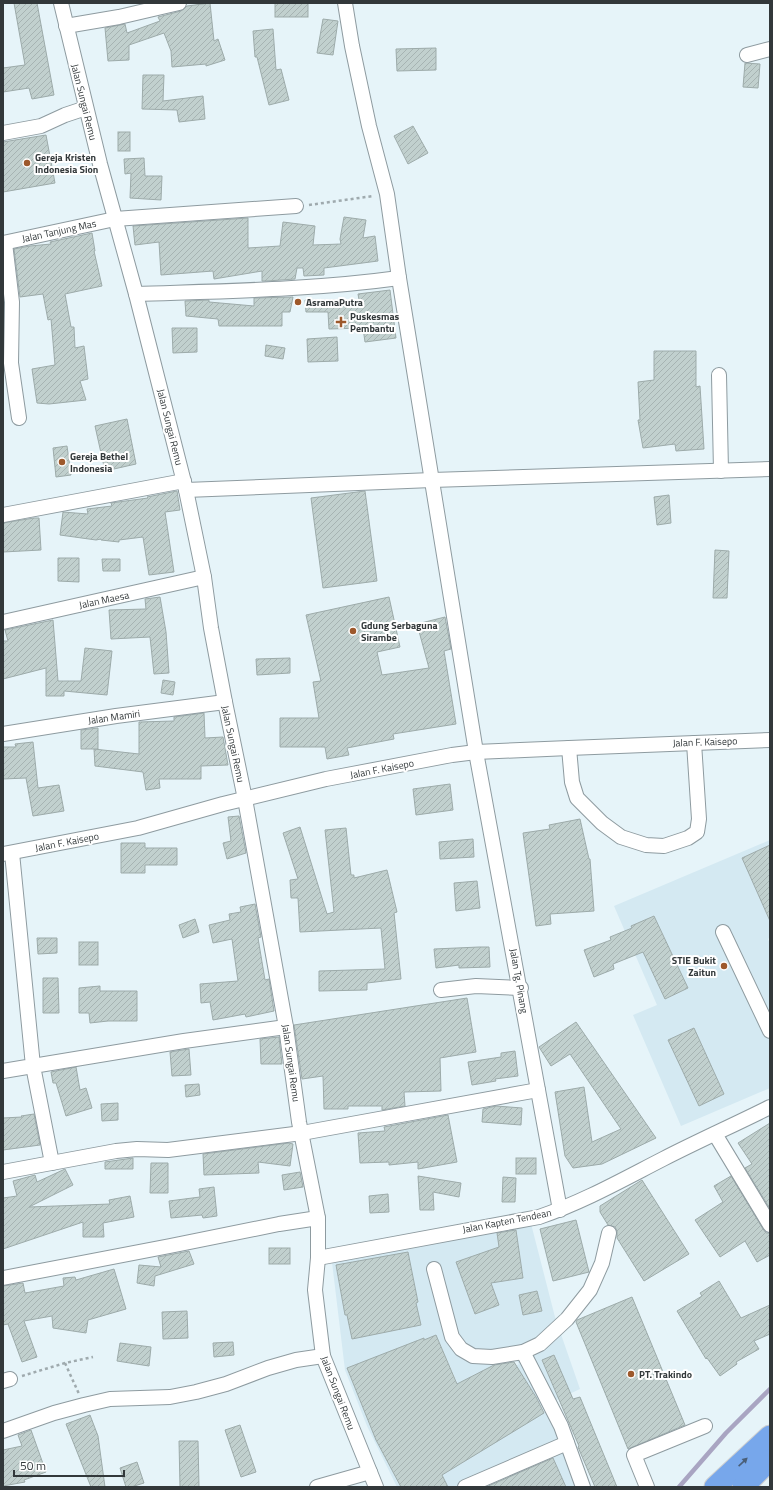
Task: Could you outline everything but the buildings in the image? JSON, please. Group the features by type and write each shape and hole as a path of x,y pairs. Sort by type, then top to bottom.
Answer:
{"highway":[{"path":"715,1487 770,1436"},
{"path":"743,1487 770,1460"}],"street":[{"name":"Jalan Sungai Remu","path":"62,3 66,26 100,164 136,294 185,485 204,577 224,702 245,799 286,1027 302,1133 318,1218 318,1258 315,1290 323,1356 376,1487"},
{"path":"66,26 119,17 179,3"},
{"name":"Jalan Tg. Pinang","path":"345,3 352,46 372,140 387,194 399,278 476,752 521,988 560,1210"},
{"path":"747,55 770,49"},
{"path":"3,133 41,126 64,115 86,108"},
{"name":"Jalan Tanjung Mas","path":"4,243 116,219 296,206"},
{"path":"4,243 12,302 13,327 11,363 19,418"},
{"path":"136,294 316,287 399,278"},
{"path":"719,375 721,471"},
{"path":"3,515 185,485 432,480 770,469"},
{"name":"Jalan Maesa","path":"3,622 204,577"},
{"name":"Jalan Mamiri","path":"3,734 116,716 224,702"},
{"name":"Jalan F. Kaisepo","path":"7,853 138,828 223,804 326,779 452,755 476,752 770,740"},
{"path":"569,748 572,782 577,798 602,823 621,837 646,845 664,846 688,838 697,832 699,819 694,743"},
{"path":"7,853 33,1066 52,1163"},
{"path":"722,932 770,1031"},
{"path":"441,990 476,986 521,988"},
{"path":"3,1071 184,1041 286,1027"},
{"path":"3,1172 116,1151 137,1149 168,1150 302,1133 538,1090"},
{"name":"Jalan Kapten Tendean","path":"318,1258 539,1216 560,1210 770,1108"},
{"path":"715,1134 770,1225"},
{"path":"3,1278 279,1224 318,1218"},
{"path":"434,1269 452,1337 461,1349 473,1356 492,1357 523,1352 540,1344 567,1319 590,1290 602,1263 609,1233"},
{"path":"523,1352 561,1426 583,1487"},
{"path":"3,1431 54,1413 84,1405 110,1399 170,1396 196,1392 226,1384 268,1368 296,1360 323,1356"},
{"path":"647,1487 634,1455 705,1426"},
{"path":"465,1487 567,1443"},
{"path":"317,1487 370,1472"}],"path":[{"path":"296,206 387,194"},
{"path":"6,1380 65,1363 93,1357"},
{"path":"65,1363 84,1405"}],"shaded area":[{"name":"STIE Bukit Zaitun","path":"770,840 770,937 768,939 770,944 770,1088 681,1126 633,1015 657,1005 614,906","holes":["654,916 688,988 666,999 632,926","694,1028 724,1094 699,1106 668,1040"]},
{"path":"528,1212 555,1317 580,1389 550,1403 580,1487 566,1487 552,1456 497,1481 500,1487 494,1487 492,1482 481,1487 448,1487 414,1423 377,1442 401,1487 397,1487 367,1426 345,1370 331,1254","holes":["516,1226 523,1278 505,1281 496,1229","480,1254 499,1304 475,1314 456,1262","414,1282 418,1302 346,1315","537,1291 542,1311 523,1315 519,1295","416,1304 421,1325 352,1339 348,1318","436,1335 460,1389 397,1352","387,1353 374,1435 347,1369","514,1355 519,1364 475,1387 470,1377","554,1355 557,1396 542,1361","519,1370 545,1412 453,1468 426,1426"]}],"waterway":[{"path":"679,1487 726,1433 770,1389"}],"place":[{"name":"Gereja Kristen Indonesia Sion","path":"27,163"},
{"name":"AsramaPutra","path":"298,302"},
{"name":"Puskesmas Pembantu","path":"341,322"},
{"name":"Gereja Bethel Indonesia","path":"62,462"},
{"name":"Gdung Serbaguna Sirambe","path":"353,631"},
{"name":"STIE Bukit Zaitun","path":"724,966"},
{"name":"PT. Trakindo","path":"631,1374"}]}
